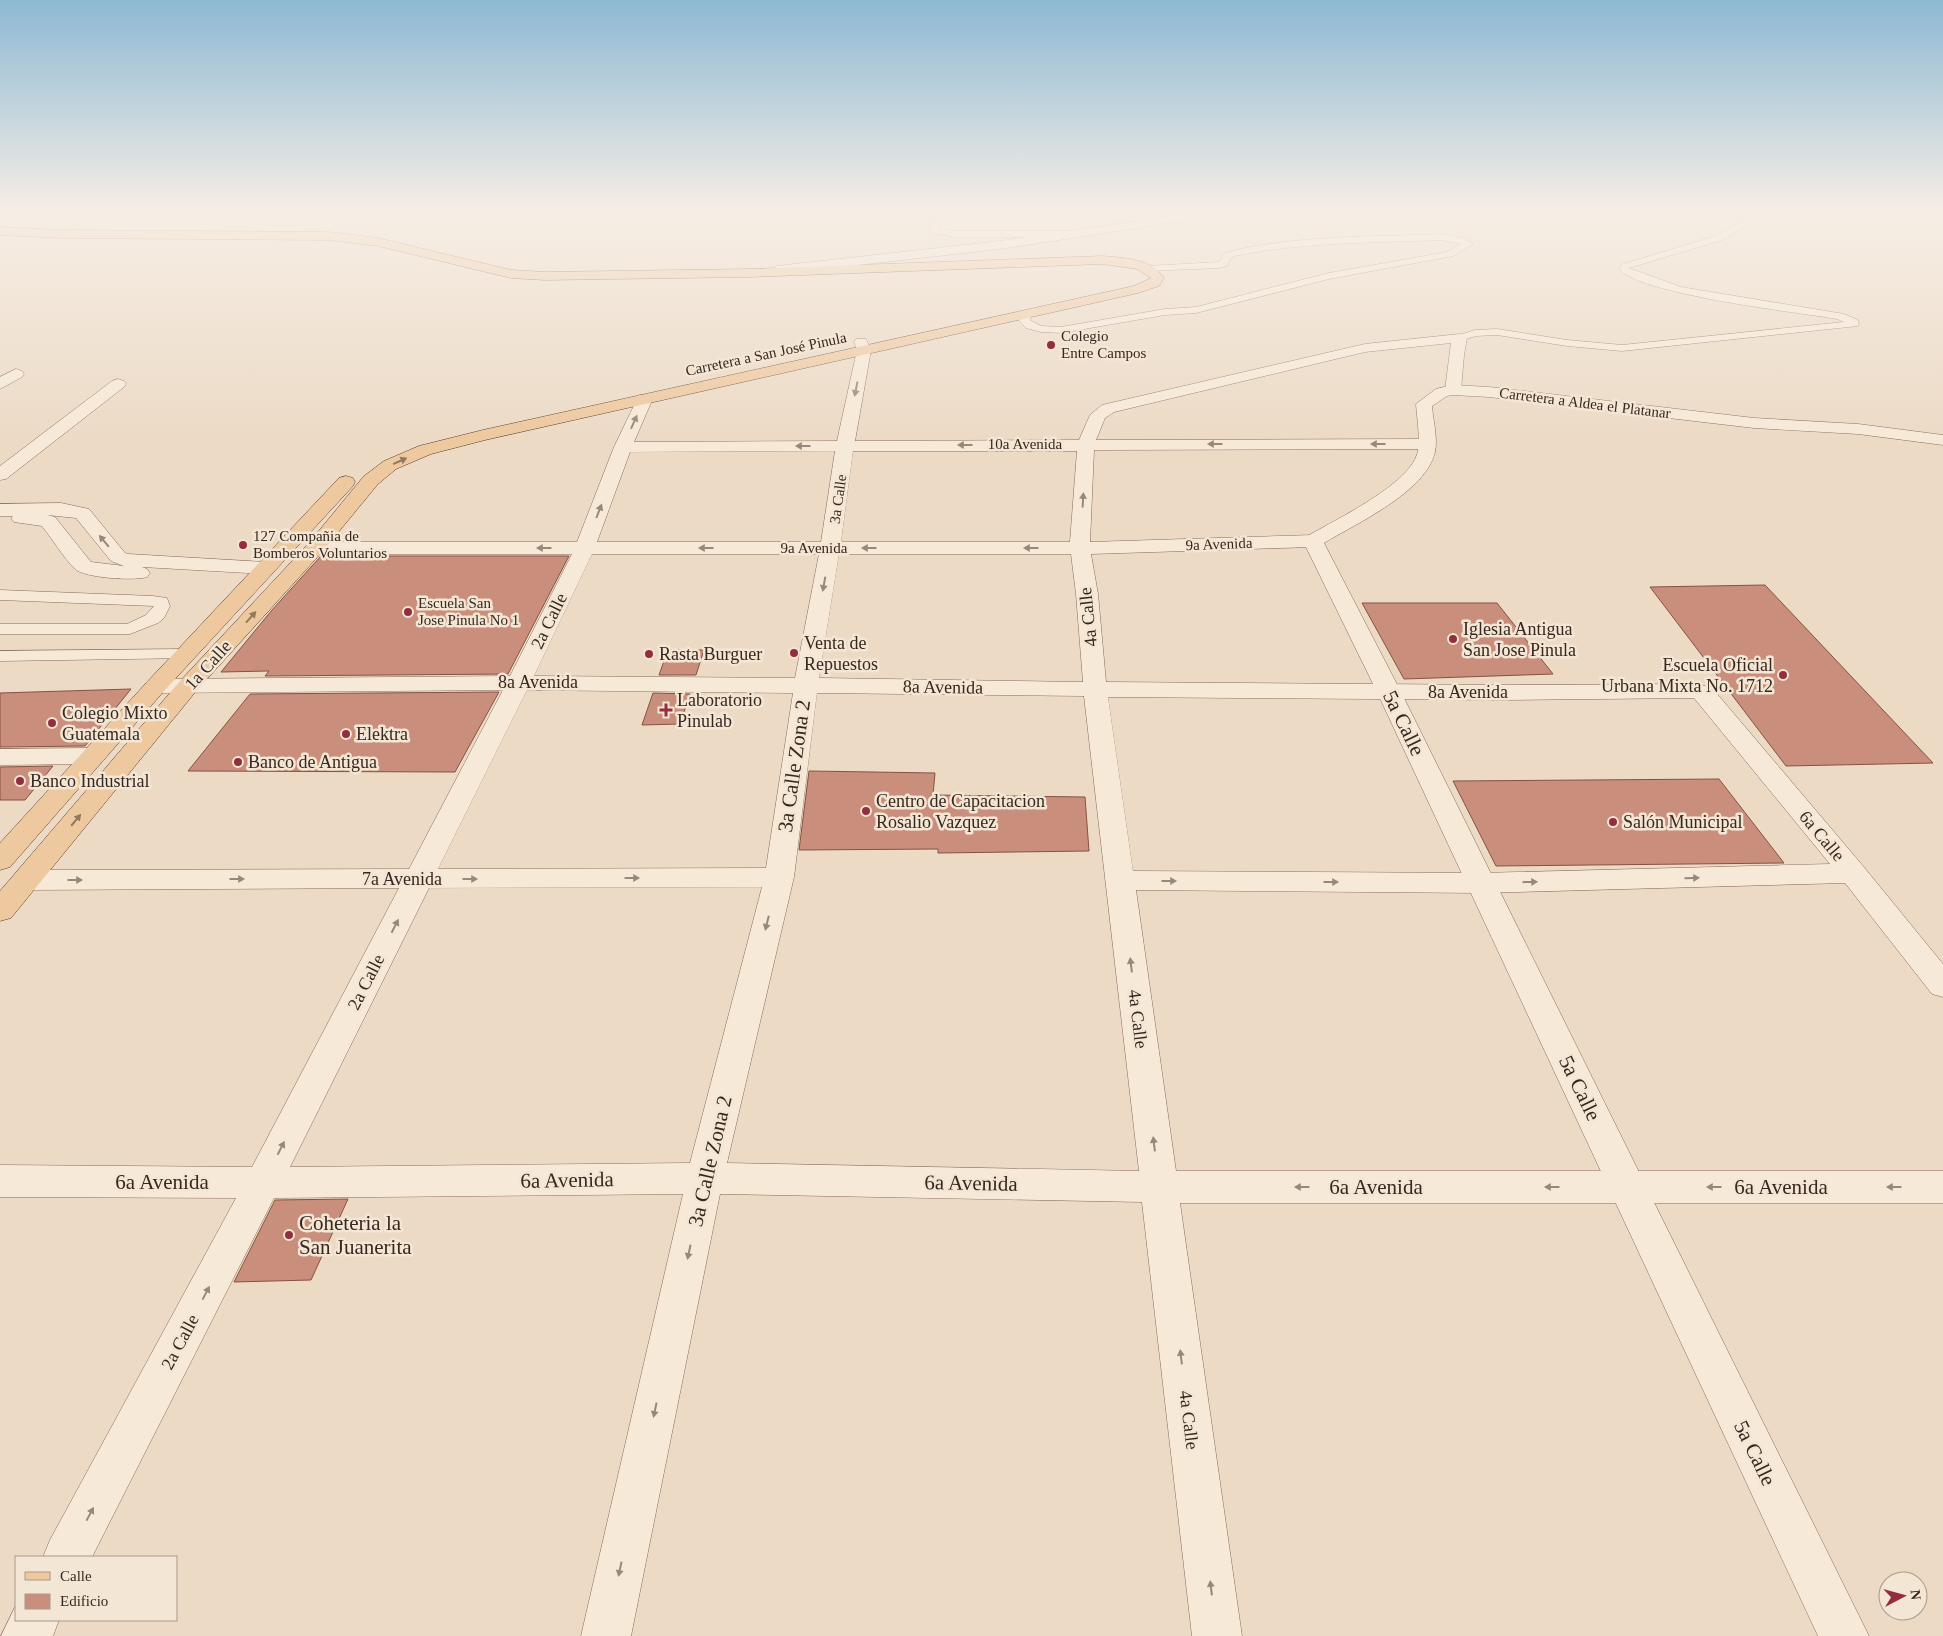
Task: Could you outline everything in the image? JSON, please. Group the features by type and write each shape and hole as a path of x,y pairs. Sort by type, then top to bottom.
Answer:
{"main road":[{"name":"Carretera a San José Pinula","path":"353,484 374,476 385,468 425,450 483,434 645,398 1113,287"},
{"name":"Carretera a San José Pinula","path":"374,460 413,444 460,431 863,346 1027,314 1140,287"},
{"name":"1a Calle","path":"0,911 189,685 314,548 353,484"},
{"name":"1a Calle","path":"0,861 156,686 262,573 353,484"},
{"path":"94,756 118,750 128,752 131,756"}],"street":[{"path":"1453,390 1456,355 1460,338"},
{"name":"4a Calle","path":"1217,1636 1095,688 1087,594 1080,548 1086,444 1098,415 1108,408 1365,348 1460,338"},
{"name":"3a Calle","path":"806,685 863,346"},
{"path":"0,384 16,374"},
{"path":"0,475 118,384"},
{"name":"Carretera a Aldea el Platanar","path":"1314,541 1400,489 1414,475 1423,462 1426,444 1424,404 1442,392 1453,390 1489,392 1754,423 1858,429 1943,440"},
{"name":"2a Calle","path":"68,1556 263,1183 519,682 585,548 623,447 645,398"},
{"name":"10a Avenida","path":"623,447 1426,444"},
{"path":"0,510 61,508 82,512 118,557 125,560 262,573"},
{"path":"0,519 41,519 48,521 84,566 94,570 262,573"},
{"name":"9a Avenida","path":"314,548 1080,548 1314,541"},
{"name":"5a Calle","path":"1314,541 1389,692 1844,1636"},
{"name":"8a Avenida","path":"156,686 519,682 1389,692 1698,691"},
{"name":"3a Calle Zona 2","path":"606,1636 705,1178 779,878 806,685"},
{"name":"6a Calle","path":"1698,691 1704,694 1853,873 1943,986"},
{"path":"0,757 94,756"},
{"path":"1120,880 1481,883 1853,873"},
{"name":"7a Avenida","path":"26,880 779,878"},
{"name":"6a Avenida","path":"0,1181 263,1183 705,1178 1159,1187 1943,1187"},
{"path":"26,1636 34,1621"}],"lane":[{"path":"1027,314 1024,321 1030,326 1052,330 1165,312 1196,310 1285,287"},
{"path":"1460,338 1475,333 1497,332 1567,343 1622,348 1854,324 1854,322 1840,316 1671,287"},
{"path":"0,595 153,601 160,602 162,606 158,614 152,619 130,629 0,629"},
{"path":"0,656 186,654"}],"building":[{"name":"Escuela San Jose Pinula No 1","path":"321,556 569,556 508,674 265,676 269,671 221,672 272,610"},
{"name":"Escuela Oficial Urbana Mixta No. 1712","path":"1765,585 1933,763 1786,766 1650,587"},
{"name":"Iglesia Antigua San Jose Pinula","path":"1362,603 1497,603 1553,674 1404,679"},
{"path":"668,650 704,650 696,675 659,675"},
{"name":"Colegio Mixto Guatemala","path":"131,689 85,746 0,747 0,693"},
{"name":"Elektra","path":"499,692 455,772 188,771 250,694"},
{"name":"Laboratorio Pinulab","path":"653,693 690,694 680,724 642,725"},
{"name":"Banco Industrial","path":"53,766 25,800 0,800 0,767"},
{"path":"809,771 935,773 933,795 1085,797 1089,851 938,853 938,849 799,850"},
{"name":"Salón Municipal","path":"1719,779 1784,863 1496,866 1453,781"},
{"name":"Coheteria la San Juanerita","path":"348,1199 311,1280 234,1282 275,1200"}],"place":[{"name":"Colegio Entre Campos","path":"1051,345"},
{"name":"127 Compañia de Bomberos Voluntarios","path":"243,545"},
{"name":"Escuela San Jose Pinula No 1","path":"408,612"},
{"name":"Iglesia Antigua San Jose Pinula","path":"1453,639"},
{"name":"Venta de Repuestos","path":"794,653"},
{"name":"Rasta Burguer","path":"649,654"},
{"name":"Escuela Oficial Urbana Mixta No. 1712","path":"1783,675"},
{"name":"Laboratorio Pinulab","path":"666,710"},
{"name":"Colegio Mixto Guatemala","path":"52,723"},
{"name":"Elektra","path":"346,734"},
{"name":"Banco de Antigua","path":"238,762"},
{"name":"Banco Industrial","path":"20,781"},
{"name":"Centro de Capacitacion Rosalio Vazquez","path":"866,811"},
{"name":"Salón Municipal","path":"1613,822"},
{"name":"Coheteria la San Juanerita","path":"289,1235"}]}
